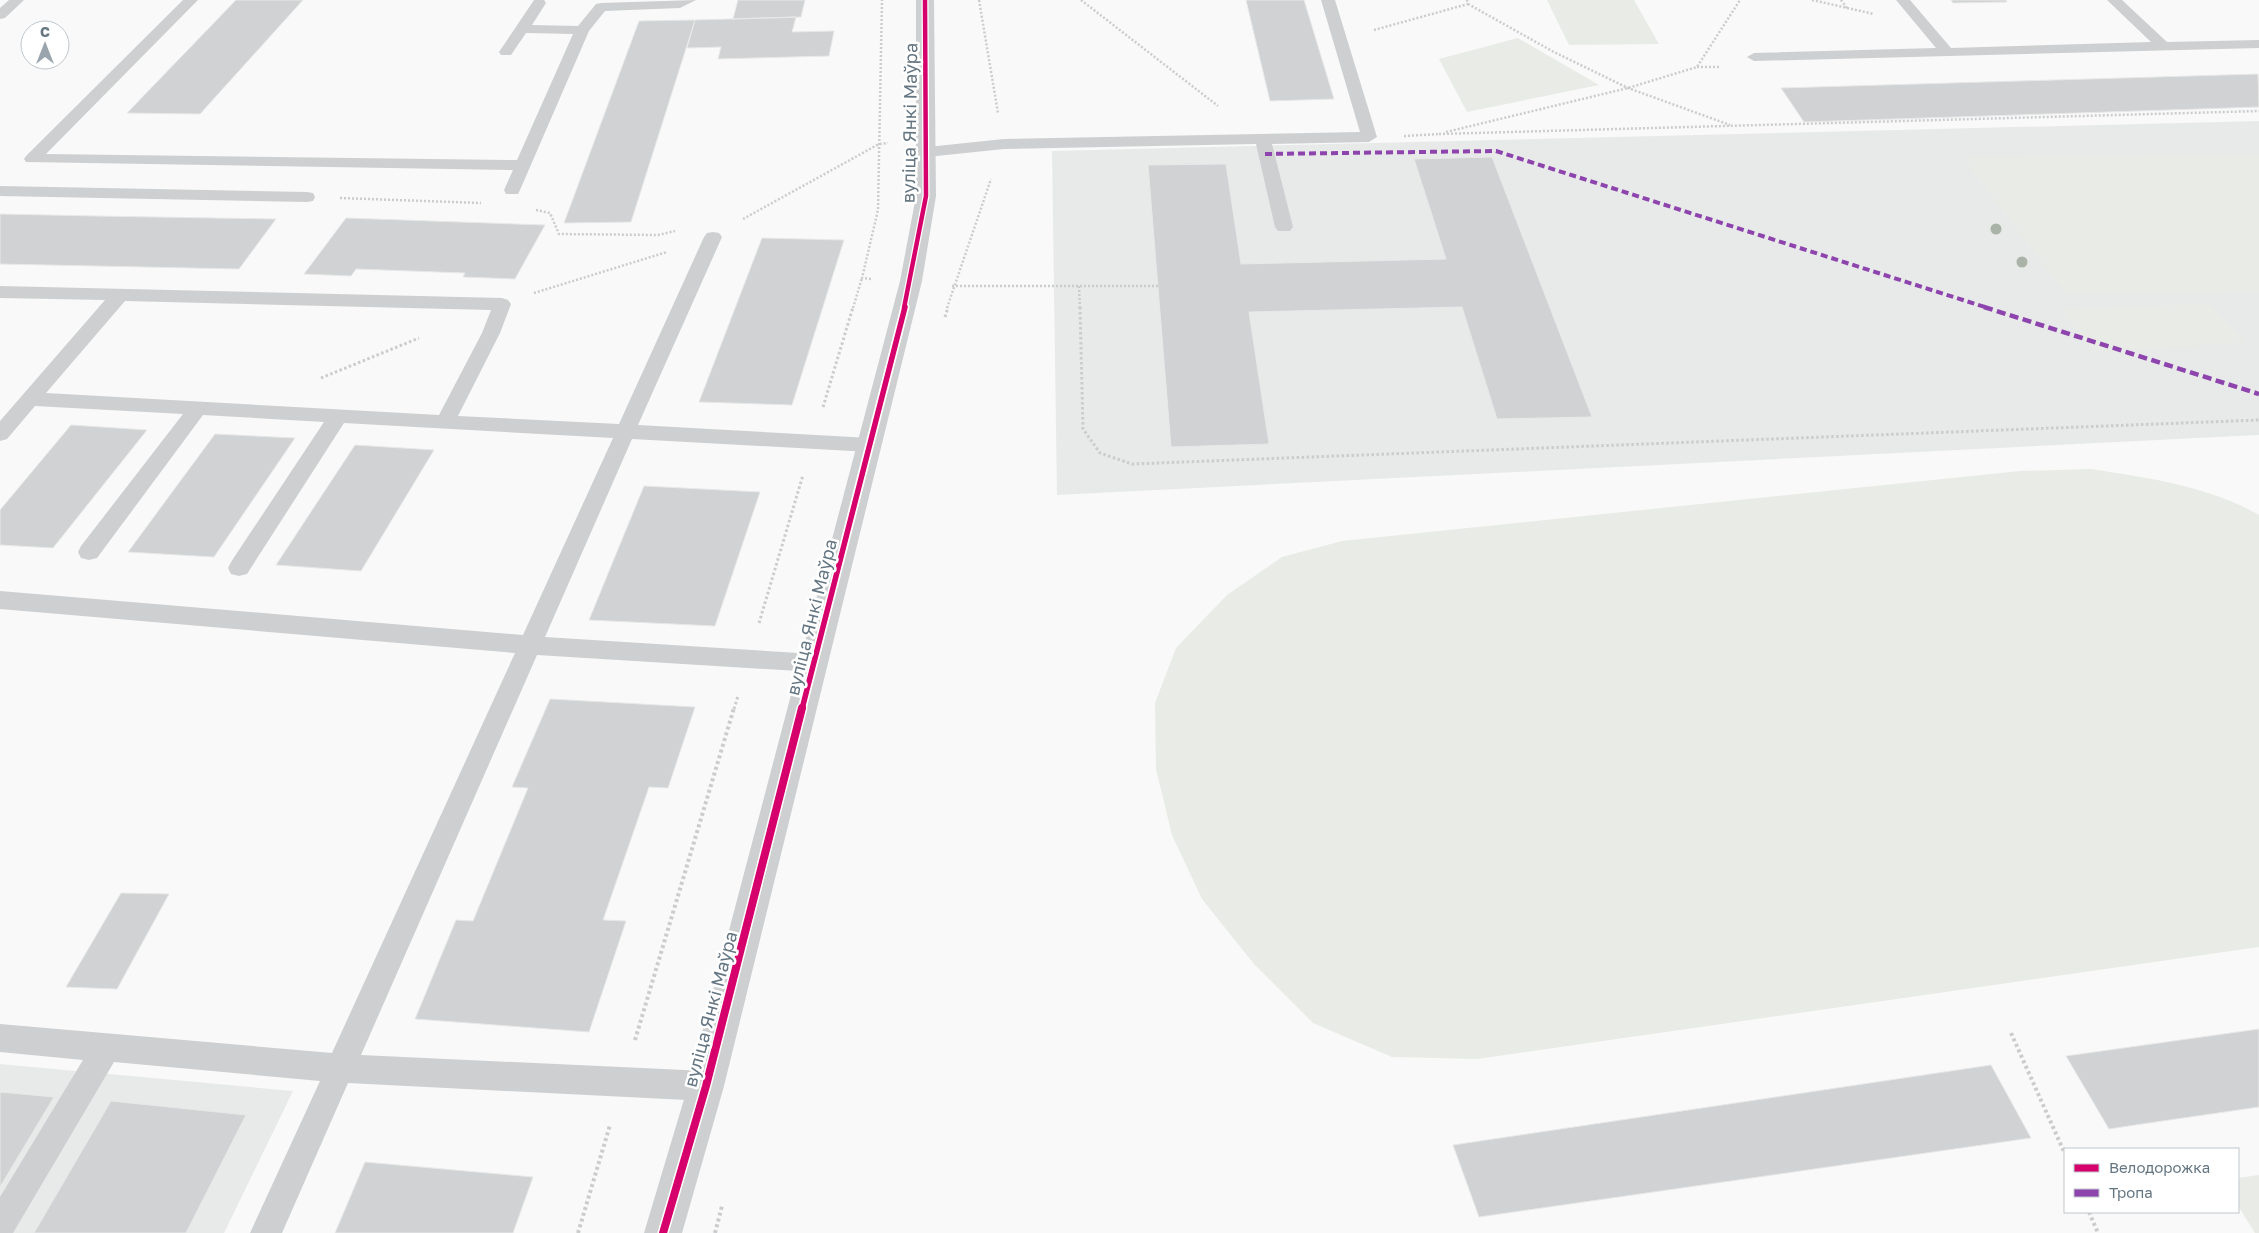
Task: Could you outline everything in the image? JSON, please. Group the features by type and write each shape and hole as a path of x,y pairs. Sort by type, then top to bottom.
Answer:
{"street":[{"name":"вуліца Янкі Маўра","path":"663,1233 706,1086 911,281 926,196 925,0"}],"lane":[{"path":"0,15 17,0"},
{"path":"191,0 32,159 522,165"},
{"path":"512,190 582,30 601,7 680,4 689,0"},
{"path":"927,152 1004,144 1369,137 1328,0"},
{"path":"1903,0 1947,52"},
{"path":"2114,0 2164,46"},
{"path":"506,52 539,3"},
{"path":"522,29 582,30"},
{"path":"1754,57 2259,44"},
{"path":"1262,140 1284,227"},
{"path":"0,191 307,197"},
{"path":"266,1233 713,237"},
{"path":"0,292 502,304 491,333 445,422"},
{"path":"0,434 120,295"},
{"path":"30,398 625,433 870,445"},
{"path":"88,552 198,408"},
{"path":"239,568 338,416"},
{"path":"0,600 530,644 815,663"},
{"path":"0,1038 340,1068 706,1086"},
{"path":"0,1226 107,1047"}],"path":[{"path":"878,210 882,0"},
{"path":"1080,0 1262,140"},
{"path":"1439,134 1628,88 1697,67 1740,0"},
{"path":"1841,0 1847,8"},
{"path":"1340,39 1468,2 1552,51 1628,88 1732,126"},
{"path":"1369,137 2259,111"},
{"path":"502,304 713,237 880,144"},
{"path":"578,1233 862,278"},
{"path":"953,286 1158,286"},
{"path":"1079,286 1083,429 1100,453 1132,464 2259,420"},
{"path":"313,381 421,337"},
{"path":"2011,1033 2064,1152"},
{"path":"2089,1213 2098,1233"}],"shaded area":[{"path":"1547,0 1634,0 1659,44 1569,45"},
{"path":"1518,38 1599,85 1467,112 1439,59"},
{"path":"2259,121 2259,435 1057,495 1052,151"},
{"path":"2259,154 2259,292 2067,295 1963,158"},
{"path":"2208,303 2246,343 2094,351 2060,310"},
{"path":"2091,469 2178,484 2220,497 2259,515 2259,947 1477,1059 1392,1057 1313,1023 1254,964 1202,899 1172,835 1156,769 1155,703 1176,648 1227,595 1282,557 1342,541 2020,471"},
{"path":"0,1064 293,1091 224,1233 0,1233"},
{"path":"2259,1175 2259,1233 2255,1233 2239,1208 2239,1178"}],"building":[{"path":"236,0 303,0 200,114 127,113"},
{"path":"738,0 805,0 801,17 733,19"},
{"path":"1246,0 1304,0 1334,99 1270,101"},
{"path":"1951,0 2006,0 2007,2 1953,3"},
{"path":"796,17 792,32 834,31 829,56 718,59 721,47 687,48 695,20"},
{"path":"695,20 631,222 564,223 639,21"},
{"path":"2258,74 2259,107 1804,122 1781,88"},
{"path":"1492,157 1592,417 1497,419 1462,307 1249,312 1269,444 1171,447 1148,165 1226,164 1241,264 1446,259 1414,159"},
{"path":"0,214 276,219 239,269 0,264"},
{"path":"346,218 545,225 515,279 463,277 465,273 356,269 351,276 304,274"},
{"path":"762,238 844,240 792,405 699,402"},
{"path":"71,425 147,430 53,548 0,545 0,510"},
{"path":"215,434 295,438 214,557 128,552"},
{"path":"355,445 434,450 361,571 276,565"},
{"path":"644,486 760,492 715,626 589,620"},
{"path":"550,699 695,707 668,788 649,787 603,920 626,921 589,1032 415,1019 456,920 473,921 528,788 512,787"},
{"path":"121,893 169,894 117,989 66,987"},
{"path":"2259,1029 2259,1107 2109,1129 2066,1056"},
{"path":"1991,1065 2031,1138 1479,1217 1453,1145"},
{"path":"0,1092 54,1097 0,1187"},
{"path":"111,1101 246,1115 186,1233 34,1233"},
{"path":"365,1162 533,1177 513,1233 335,1233"}],"marked path":[{"path":"1265,154 1496,151 2259,394"}],"cycle path":[{"path":"663,1233 706,1086 911,281 926,196 925,0"}]}
